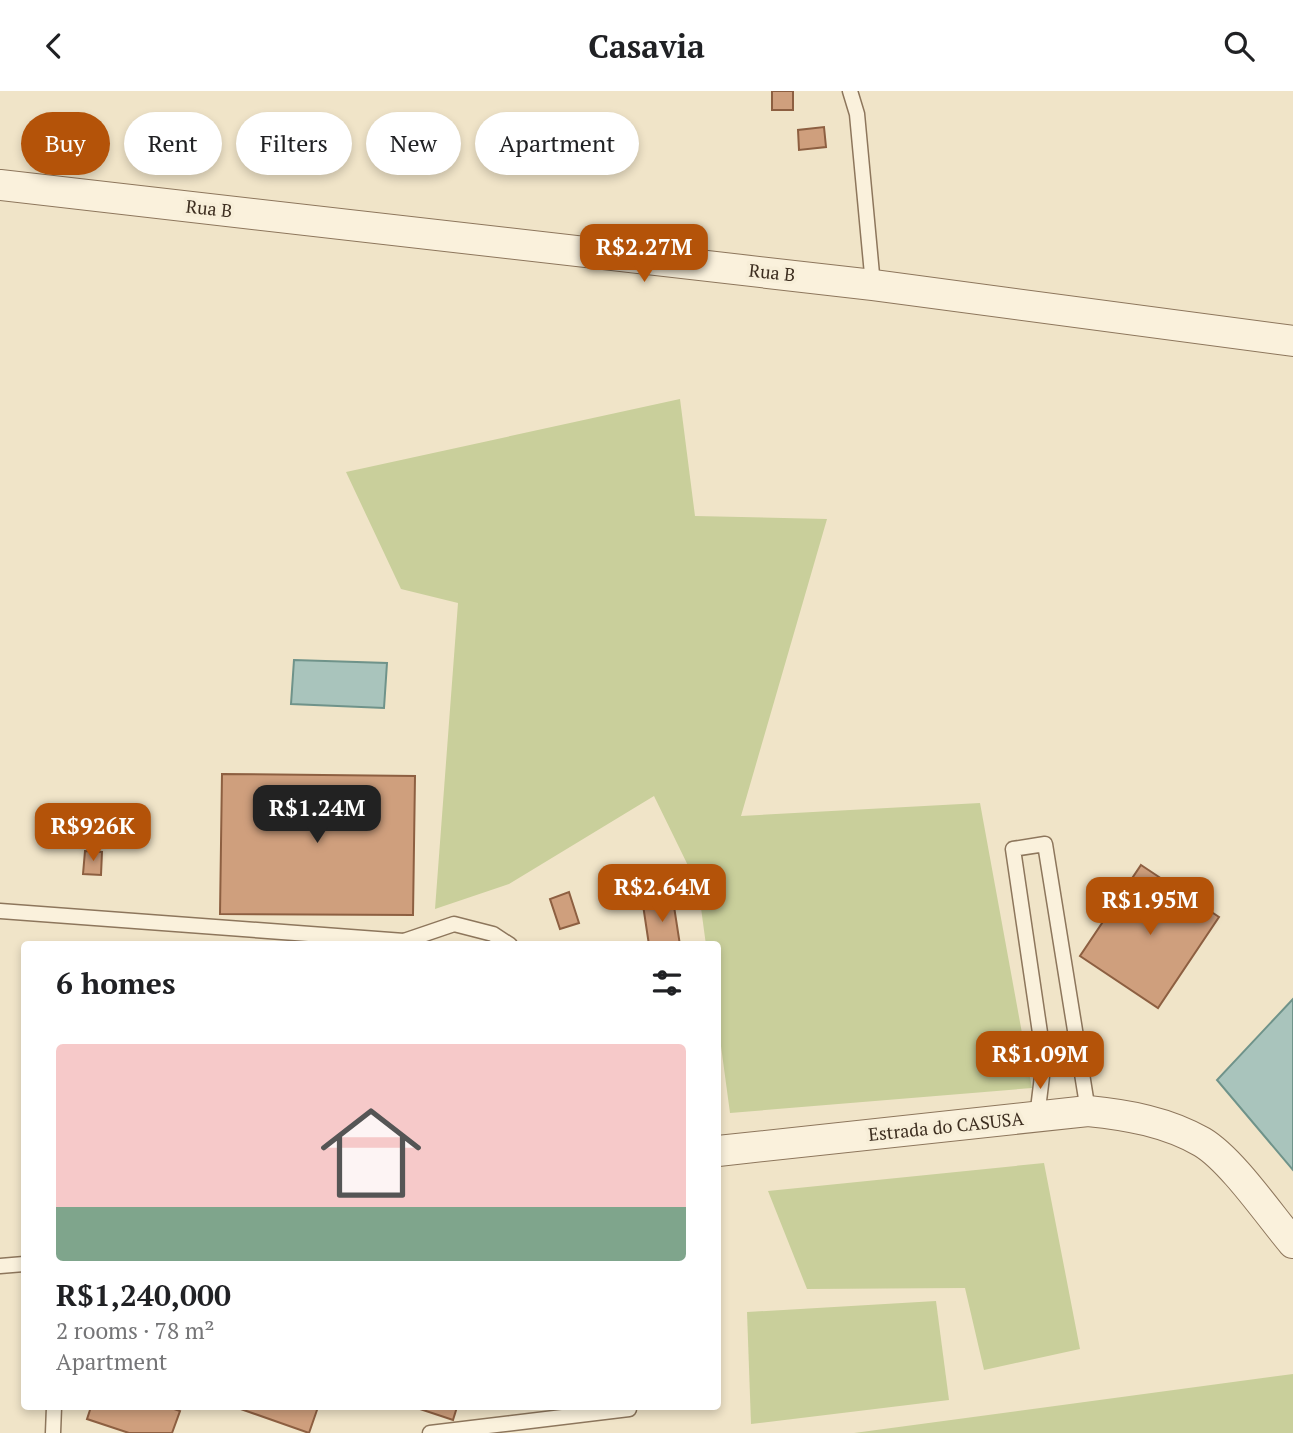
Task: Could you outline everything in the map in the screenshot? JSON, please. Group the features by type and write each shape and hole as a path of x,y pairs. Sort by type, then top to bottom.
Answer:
{"street":[{"name":"Rua B","path":"0,185 873,285 1293,341"},
{"name":"Estrada do CASUSA","path":"721,1151 1088,1111 1133,1116 1172,1128 1204,1143 1229,1166 1293,1244"}],"lane":[{"path":"850,91 857,114 873,285"},
{"path":"1037,1117 1044,1060 1013,849 1045,844 1088,1111"},
{"path":"0,911 381,941"},
{"path":"411,941 454,924 493,934 504,941"},
{"path":"1044,1060 1079,1055"},
{"path":"0,1266 21,1264"},
{"path":"53,1433 54,1410"},
{"path":"430,1433 621,1410"}],"green space":[{"path":"680,399 695,516 827,519 741,816 980,803 1032,1088 730,1113 721,1046 721,941 705,941 698,886 654,796 509,884 435,909 458,603 401,589 346,472"},
{"path":"1044,1163 1080,1349 984,1370 965,1288 807,1289 768,1191"},
{"path":"936,1301 949,1400 751,1424 747,1312"},
{"path":"1293,1374 1293,1433 854,1433"}],"water":[{"path":"294,660 387,663 384,708 291,704"},
{"path":"1293,999 1293,1170 1217,1080"}],"building":[{"path":"772,91 793,91 793,110 772,110"},
{"path":"824,127 826,147 799,150 798,130"},
{"path":"222,774 415,776 413,915 220,914"},
{"path":"85,851 102,852 101,875 83,874"},
{"path":"1141,865 1219,917 1158,1008 1080,956"},
{"path":"569,892 579,923 560,929 550,899"},
{"path":"673,900 679,941 648,941 643,905"},
{"path":"90,1410 180,1411 172,1433 129,1433 87,1419"},
{"path":"244,1410 317,1410 309,1433"},
{"path":"423,1410 456,1410 453,1420"}]}
